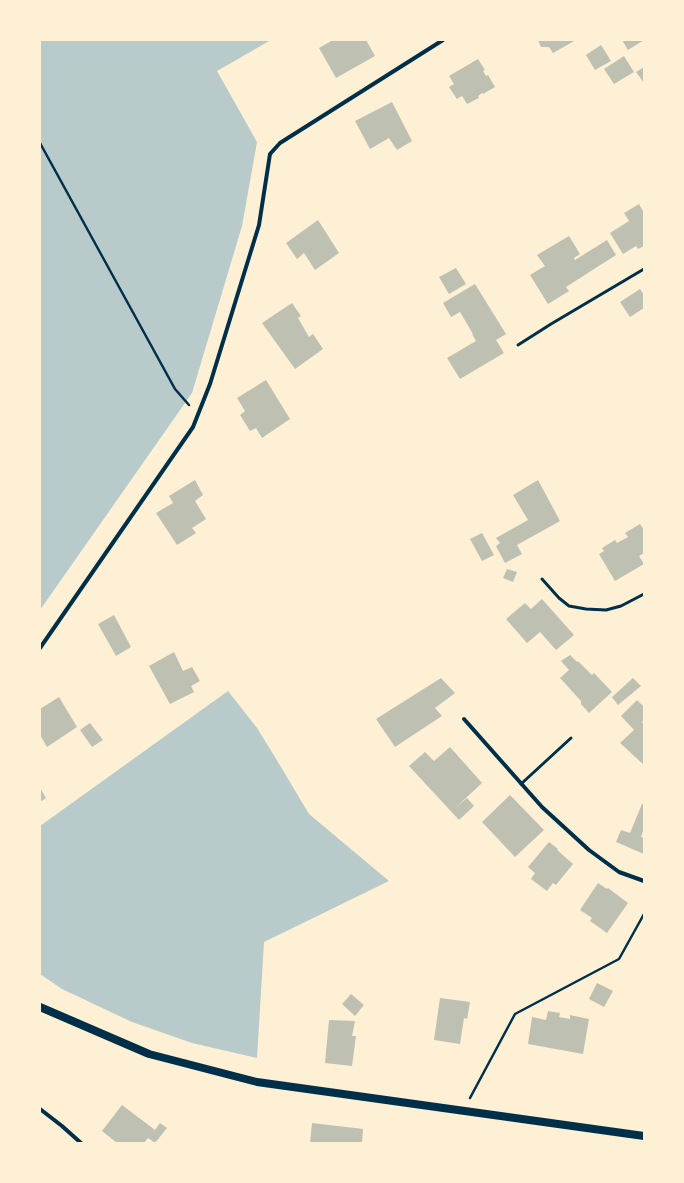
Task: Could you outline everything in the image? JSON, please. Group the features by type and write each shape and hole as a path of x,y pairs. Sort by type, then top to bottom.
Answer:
{"main road":[{"path":"40,1007 149,1054 257,1082 644,1136"}],"street":[{"path":"40,648 193,427 210,384 258,225 270,154 280,143 443,40"},
{"path":"464,719 542,807 589,850 619,872 644,881"},
{"path":"40,1109 81,1143"}],"lane":[{"path":"518,345 644,270"},
{"path":"542,579 559,598 569,606 586,609 606,610 621,606 644,594"},
{"path":"521,784 571,738"}],"path":[{"path":"40,143 175,388 198,415"},
{"path":"464,1110 515,1014 619,958 644,914"}],"shaded area":[{"path":"40,40 271,40 217,71 257,142 242,226 192,393 40,610"},
{"path":"228,691 257,728 309,814 389,881 264,942 257,1058 192,1043 132,1022 62,989 40,974 40,826"}],"building":[{"path":"333,40 366,40 375,56 336,78 319,48"},
{"path":"538,40 576,40 553,53 549,47 541,47"},
{"path":"622,40 644,40 628,50"},
{"path":"601,45 611,61 595,70 586,55"},
{"path":"624,56 634,72 614,84 604,69"},
{"path":"478,59 485,70 483,71 486,76 488,75 495,87 483,94 482,93 478,96 479,98 467,104 462,96 457,99 449,87 454,84 449,76"},
{"path":"644,67 644,83 636,72"},
{"path":"392,102 412,141 397,150 389,138 370,149 355,121"},
{"path":"639,204 644,213 644,246 638,249 636,246 623,254 610,233 629,221 624,213"},
{"path":"318,220 339,253 315,270 304,253 297,259 286,243"},
{"path":"569,236 580,254 574,258 575,260 607,240 616,255 566,287 569,291 548,304 530,275 545,266 537,255"},
{"path":"456,268 466,284 449,294 439,277"},
{"path":"475,284 506,334 496,340 504,353 460,379 447,358 476,341 460,312 451,317 443,303"},
{"path":"640,289 644,295 644,308 630,317 620,302"},
{"path":"292,303 301,316 298,318 309,337 313,334 323,349 295,369 262,323"},
{"path":"266,380 290,419 262,438 256,428 250,431 240,415 245,411 237,398"},
{"path":"195,480 203,495 195,501 206,519 192,528 196,533 177,545 156,513 173,503 169,496"},
{"path":"538,480 560,521 517,545 522,554 505,563 496,546 500,543 496,538 528,520 513,495"},
{"path":"640,524 644,530 644,553 639,556 644,564 615,581 599,554 604,551 602,548 615,540 617,543 628,537 625,533"},
{"path":"482,533 494,555 482,561 470,539"},
{"path":"507,569 517,572 513,582 503,578"},
{"path":"542,599 574,635 556,650 540,632 527,643 506,619 525,603 531,609"},
{"path":"114,615 131,647 116,656 98,624"},
{"path":"174,652 183,671 192,667 200,681 191,686 194,692 170,704 149,666"},
{"path":"570,655 592,675 594,673 612,692 589,713 581,704 581,701 560,678 569,670 561,661"},
{"path":"441,678 455,693 435,708 442,716 395,747 376,719"},
{"path":"633,678 641,686 618,705 612,697"},
{"path":"59,697 77,727 47,747 40,735 40,709"},
{"path":"637,700 644,707 644,720 642,722 644,725 644,765 620,743 634,730 621,716"},
{"path":"90,723 103,740 92,747 80,730"},
{"path":"450,747 482,783 454,809 467,798 474,806 459,820 409,766 425,752 434,761"},
{"path":"40,788 46,798 40,802"},
{"path":"510,795 544,830 515,857 482,822"},
{"path":"642,804 644,805 644,828 641,837 644,838 644,854 616,842 621,830 630,833"},
{"path":"549,842 573,864 556,885 553,883 547,891 531,879 535,873 528,867"},
{"path":"598,883 607,889 608,888 628,903 607,933 590,921 592,918 580,910"},
{"path":"597,983 613,991 604,1007 589,999"},
{"path":"351,994 364,1005 355,1016 342,1004"},
{"path":"440,998 470,1002 467,1019 464,1018 460,1044 434,1040"},
{"path":"548,1011 560,1013 559,1017 570,1019 570,1015 589,1019 583,1054 528,1044 532,1017 546,1020"},
{"path":"329,1020 355,1021 352,1036 356,1036 352,1066 325,1063"},
{"path":"122,1105 155,1130 160,1123 167,1128 155,1143 148,1138 144,1143 117,1143 102,1131"},
{"path":"312,1123 363,1129 362,1143 310,1143"}]}
